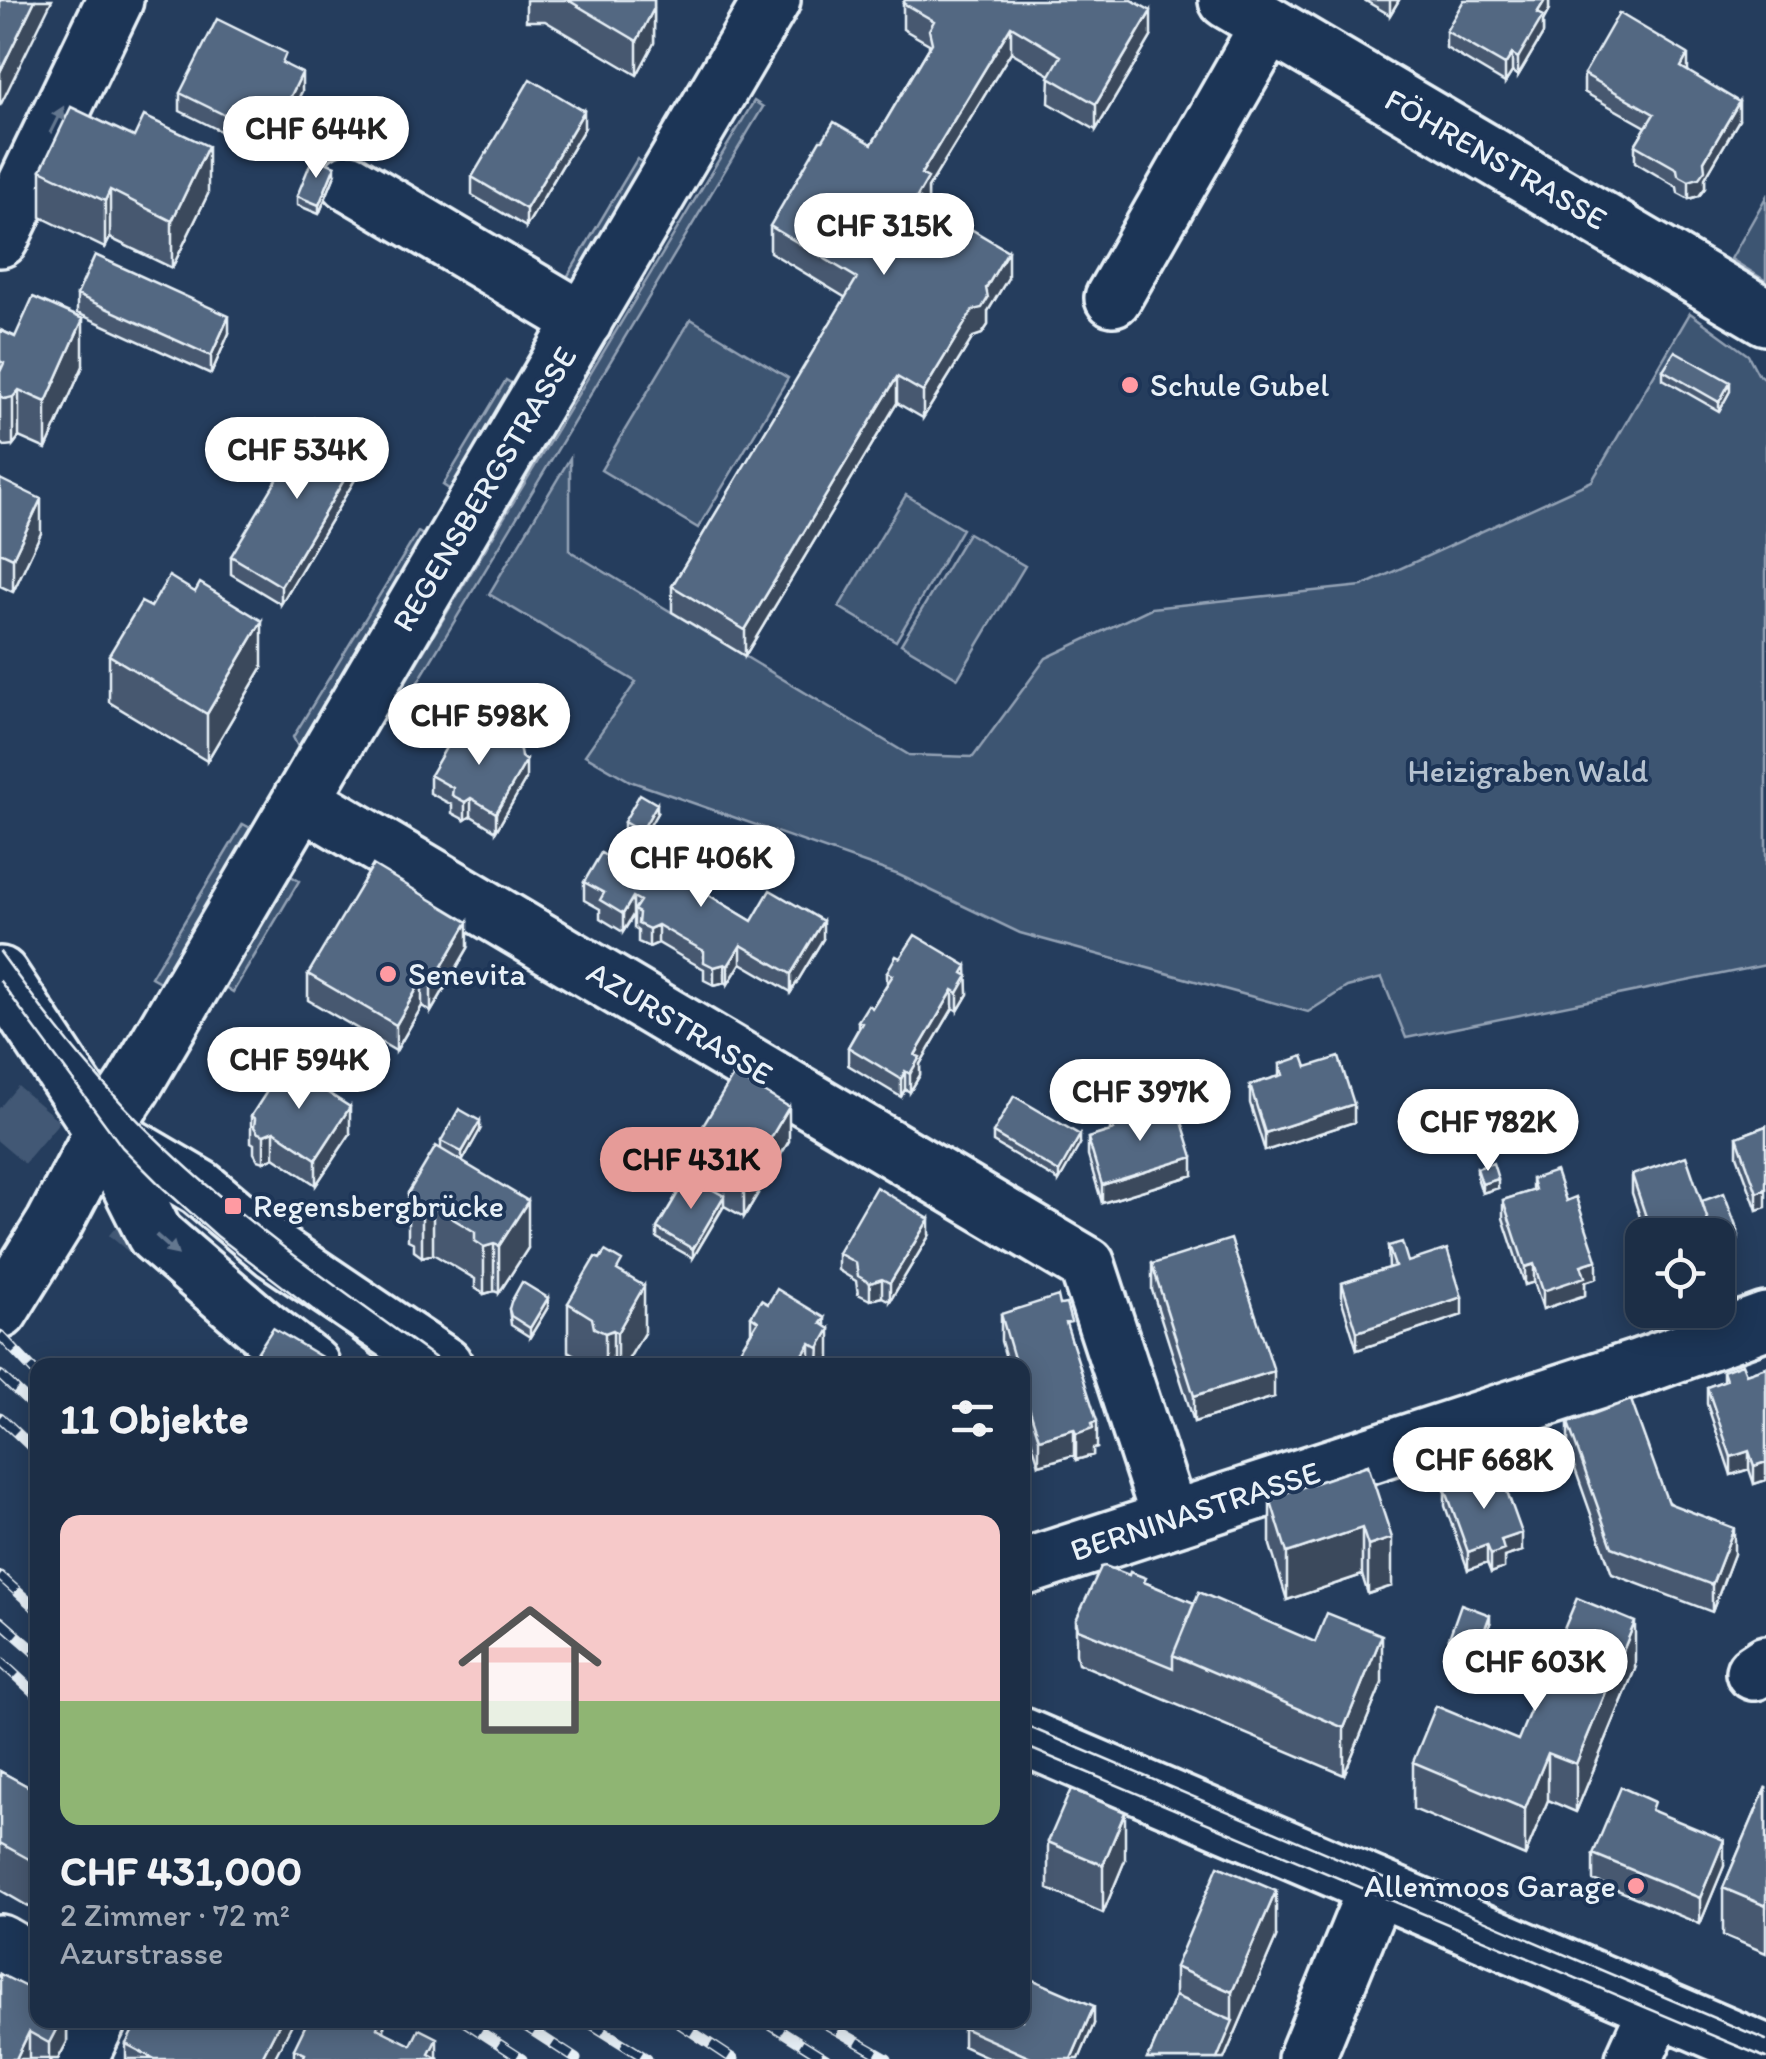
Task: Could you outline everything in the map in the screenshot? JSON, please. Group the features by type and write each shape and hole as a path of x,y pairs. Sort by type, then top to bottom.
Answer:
{"street":[{"path":"0,239 12,183 115,0"},
{"name":"REGENSBERGSTRASSE","path":"103,1130 133,1086 584,321 764,3"},
{"path":"1114,298 1248,13"},
{"name":"FÖHRENSTRASSE","path":"1248,13 1766,317"},
{"path":"349,182 584,321"},
{"name":"AZURSTRASSE","path":"300,799 1087,1266 1170,1519"},
{"path":"0,975 103,1130 155,1234 302,1358"},
{"path":"3,1306 54,1224 103,1130"},
{"path":"103,1130 182,1207 380,1358"},
{"path":"103,1130 200,1188 276,1251 434,1358"},
{"name":"BERNINASTRASSE","path":"1030,1565 1637,1368 1766,1321"},
{"path":"1030,1739 1766,2053"},
{"path":"1306,2059 1376,1888"},
{"path":"0,1943 30,1960"},
{"path":"1634,2059 1658,2006"},
{"path":"78,2059 94,2028"}],"green space":[{"path":"754,101 763,107 400,712 391,706"},
{"path":"637,159 645,164 569,294 560,289"},
{"path":"1766,197 1766,281 1731,259"},
{"name":"Heizigraben Wald","path":"1690,313 1748,355 1766,380 1766,965 1406,1038 1382,978 1347,987 1308,1012 1020,933 899,875 630,781 585,755 636,682 489,594 570,458 570,551 909,755 973,757 1046,658 1151,608 1362,586 1592,481"},
{"path":"691,319 788,378 698,528 601,470"},
{"path":"506,380 516,386 452,491 443,485"},
{"path":"906,495 962,529 896,641 839,607"},
{"path":"418,532 426,537 298,747 293,737"},
{"path":"968,533 1025,566 958,678 901,644"},
{"path":"243,824 252,829 160,982 151,977"},
{"path":"291,876 299,881 233,992 225,987"}],"building":[{"path":"0,0 35,0 0,72"},
{"path":"568,0 654,0 654,8 637,41"},
{"path":"1132,0 1151,11 1096,104 1049,77 1061,56 1011,26 921,174 928,178 917,197 1008,251 986,288 988,298 982,308 973,310 923,392 897,377 745,630 672,586 857,278 770,226 834,122 872,144 932,43 929,30 934,21 903,3"},
{"path":"1464,0 1545,0 1537,13 1543,16 1518,58 1512,54 1505,65 1446,31"},
{"path":"1619,13 1688,54 1681,67 1739,102 1704,161 1705,170 1699,178 1689,181 1678,175 1677,169 1635,145 1654,114 1584,74"},
{"path":"217,19 286,53 282,63 302,73 273,133 251,122 249,127 180,93"},
{"path":"530,79 584,111 526,209 472,177"},
{"path":"71,107 134,137 144,116 208,146 172,221 110,190 105,201 41,170"},
{"path":"313,157 335,166 319,205 297,196"},
{"path":"95,255 229,316 211,356 77,295"},
{"path":"33,297 83,319 46,402 19,390 13,397 0,396 4,363 0,361 0,330 15,337"},
{"path":"1675,351 1730,382 1719,402 1663,370"},
{"path":"314,418 363,448 281,586 231,556"},
{"path":"0,479 41,499 13,558 0,552"},
{"path":"169,576 195,592 200,583 262,621 207,714 109,655 141,602 151,607"},
{"path":"461,722 501,746 508,743 520,750 526,761 496,813 471,798 465,802 452,795 453,788 430,775"},
{"path":"640,794 657,804 641,832 624,822"},
{"path":"618,839 666,853 659,865 752,921 770,890 823,921 791,974 741,945 728,966 714,967 704,962 704,951 658,925 649,929 638,924 639,913 634,910 640,901 633,897 623,914 600,900 604,893 584,882 601,853 608,857"},
{"name":"Senevita","path":"373,865 468,922 431,985 422,980 396,1025 308,974"},
{"path":"915,935 967,966 963,973 968,976 958,993 953,990 915,1055 920,1057 910,1074 905,1071 901,1079 848,1047 868,1005 872,1008 893,975 887,972 896,956 900,958"},
{"path":"1303,1056 1307,1067 1339,1057 1354,1104 1265,1133 1250,1085 1283,1075 1280,1064"},
{"path":"284,1065 350,1107 316,1159 274,1131 264,1135 254,1127 255,1119 251,1116"},
{"path":"751,1071 764,1079 758,1088 745,1081"},
{"path":"734,1074 789,1107 744,1183 688,1151"},
{"path":"1014,1096 1080,1135 1059,1172 993,1133"},
{"path":"1149,1106 1152,1117 1178,1109 1193,1157 1102,1185 1088,1138 1114,1130 1110,1118"},
{"path":"459,1109 480,1121 462,1152 441,1141"},
{"path":"1766,1126 1766,1189 1757,1193 1737,1137"},
{"path":"436,1146 528,1201 499,1246 484,1247 475,1241 475,1232 433,1207 422,1210 414,1204 414,1196 408,1193"},
{"path":"1686,1156 1707,1218 1646,1218 1632,1175"},
{"path":"1493,1163 1498,1179 1482,1184 1477,1168"},
{"path":"1556,1171 1566,1201 1576,1197 1597,1260 1581,1265 1585,1277 1543,1291 1534,1264 1525,1267 1503,1200 1535,1190 1532,1179"},
{"path":"688,1176 724,1196 693,1249 657,1228"},
{"path":"876,1187 929,1219 890,1283 882,1279 870,1283 858,1276 856,1263 838,1253"},
{"path":"1724,1193 1733,1218 1707,1218 1702,1201"},
{"path":"1231,1239 1274,1371 1194,1396 1152,1264"},
{"path":"1402,1242 1408,1262 1447,1249 1462,1297 1357,1332 1342,1283 1395,1266 1388,1246"},
{"path":"605,1251 622,1261 617,1270 644,1286 617,1333 594,1328 592,1318 568,1303 595,1257 600,1259"},
{"path":"522,1282 548,1298 530,1328 511,1316 509,1309"},
{"path":"777,1289 825,1318 821,1323 830,1329 819,1348 810,1343 801,1358 735,1358 758,1321 751,1316 761,1300 768,1304"},
{"path":"1058,1296 1060,1305 1066,1304 1071,1322 1066,1323 1097,1421 1092,1423 1093,1428 1039,1439 1030,1410 1030,1358 1014,1358 1001,1314"},
{"path":"273,1328 323,1358 254,1358"},
{"path":"1742,1364 1746,1374 1766,1367 1766,1462 1754,1466 1749,1451 1731,1457 1707,1387 1726,1380 1723,1371"},
{"path":"1631,1400 1668,1503 1734,1528 1712,1585 1612,1547 1568,1423"},
{"path":"1368,1465 1392,1538 1368,1546 1362,1528 1287,1553 1270,1498"},
{"path":"1499,1469 1522,1533 1501,1540 1504,1550 1491,1555 1487,1545 1468,1552 1445,1488"},
{"path":"1101,1567 1146,1578 1144,1582 1194,1603 1173,1655 1173,1668 1078,1629 1076,1620"},
{"path":"1199,1592 1315,1642 1327,1613 1382,1635 1344,1728 1173,1655"},
{"path":"1577,1598 1635,1622 1576,1764 1548,1753 1525,1809 1413,1762 1436,1706 1518,1740"},
{"path":"1461,1604 1490,1615 1478,1648 1449,1638"},
{"path":"0,1771 30,1788 30,1860 0,1843"},
{"path":"1621,1787 1654,1802 1651,1810 1724,1840 1700,1898 1593,1854"},
{"path":"1766,1787 1766,1906 1723,1888"},
{"path":"1071,1789 1125,1812 1103,1865 1048,1842"},
{"path":"1218,1866 1276,1891 1232,1992 1175,1967"},
{"path":"0,1974 30,1989 30,2028 57,2028 49,2043 29,2032 16,2059 0,2059"},
{"path":"1030,1978 1094,2006 1071,2059 1033,2059 963,2028 1030,2028"},
{"path":"1175,1996 1233,2021 1217,2059 1148,2059"},
{"path":"134,2028 277,2028 261,2059 155,2059 126,2044"},
{"path":"304,2028 377,2028 411,2045 419,2029 437,2038 429,2054 439,2059 303,2059 305,2054 294,2049"}],"tunnel":[{"path":"0,1107 164,1246"}],"tram line":[{"path":"0,952 79,1055 168,1150 268,1235 435,1358"},
{"path":"0,981 122,1147 217,1236 376,1358"},
{"path":"1030,1727 1766,2040"},
{"path":"1030,1748 1766,2058"}],"railway":[{"path":"0,1335 30,1367"},
{"path":"0,1375 30,1403"},
{"path":"0,1417 30,1445"},
{"path":"0,1576 30,1603"},
{"path":"0,1621 30,1647"},
{"path":"0,1661 30,1689"},
{"path":"474,2028 522,2059"},
{"path":"528,2028 576,2059"},
{"path":"598,2028 647,2059"},
{"path":"686,2028 733,2059"},
{"path":"777,2028 826,2059"},
{"path":"833,2028 887,2059"}],"place":[{"name":"Schule Gubel","path":"1130,385"},
{"name":"Senevita","path":"388,974"},
{"name":"Regensbergbrücke","path":"233,1206"},
{"name":"Allenmoos Garage","path":"1636,1886"}]}
